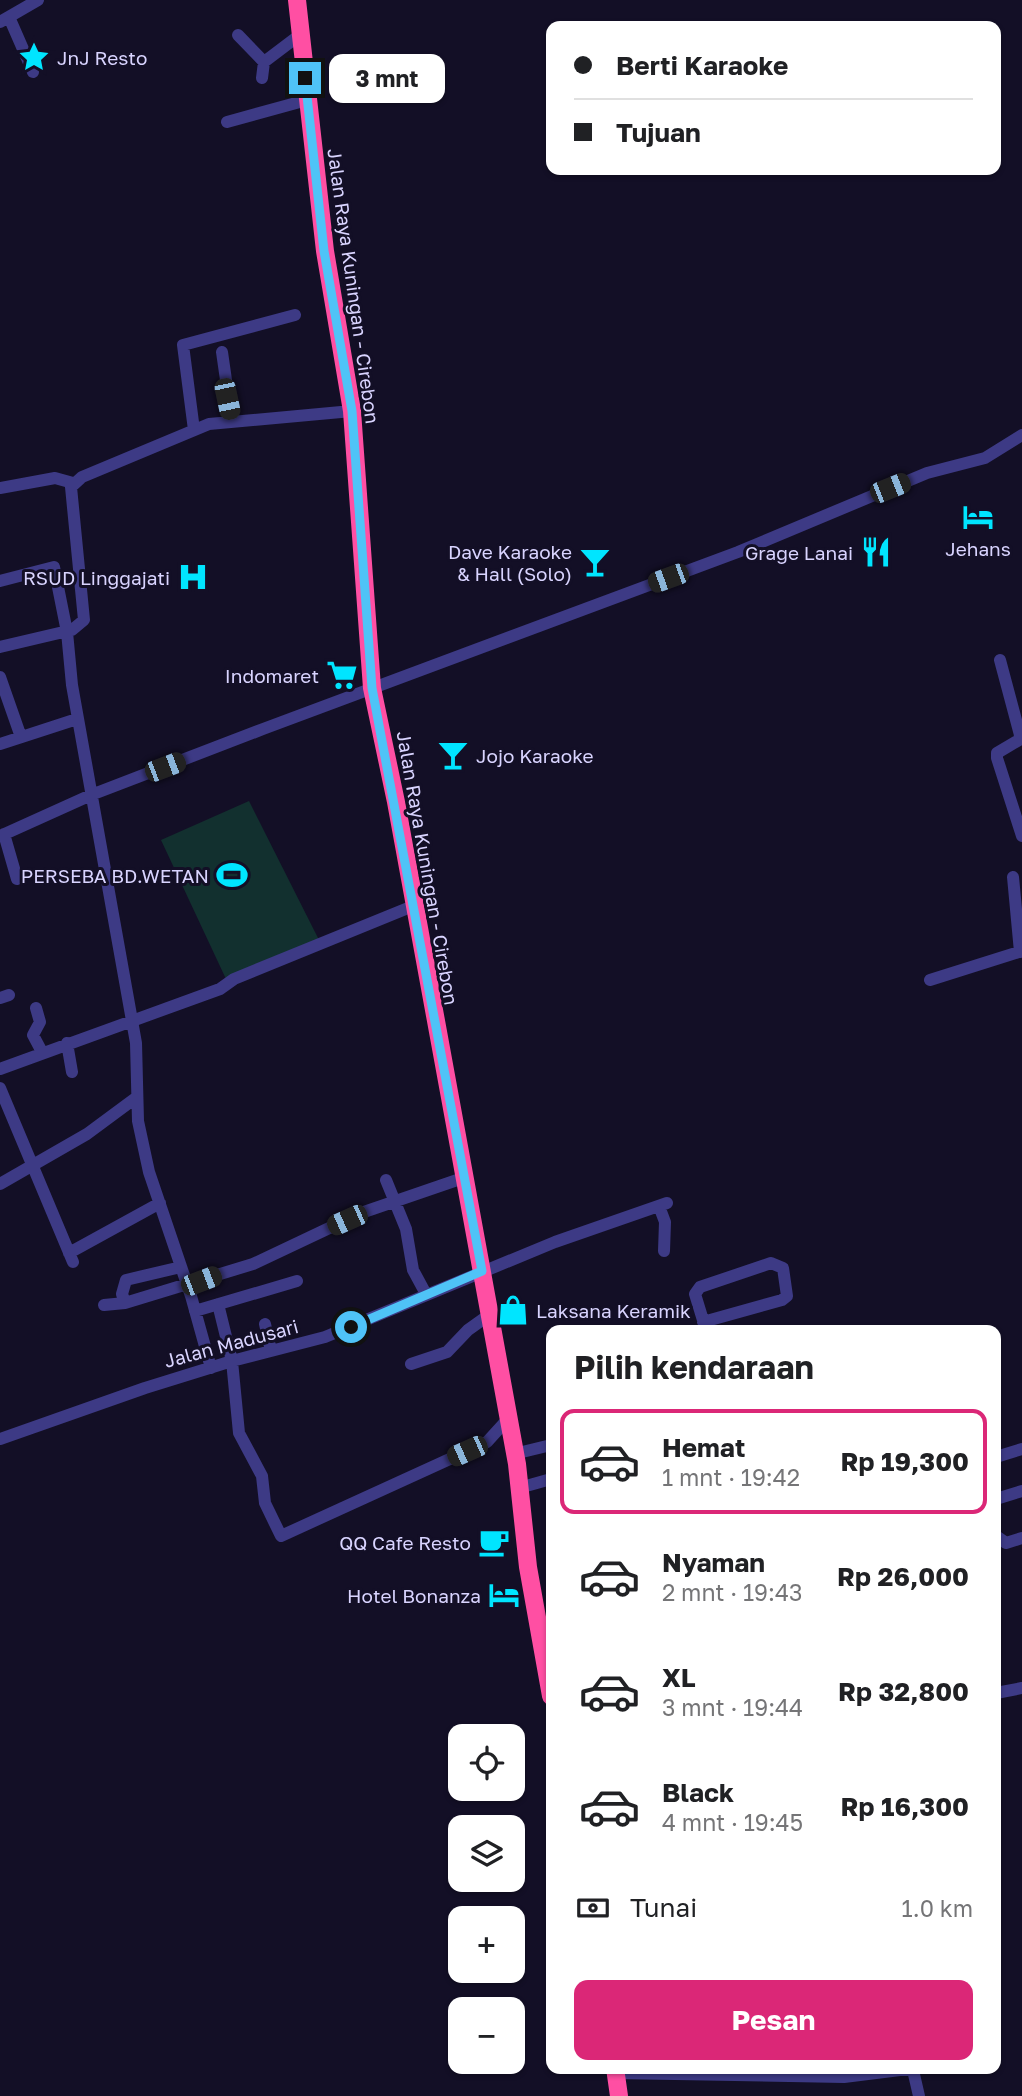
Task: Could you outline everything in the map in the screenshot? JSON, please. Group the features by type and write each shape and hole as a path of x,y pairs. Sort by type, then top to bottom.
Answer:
{"highway":[{"name":"Jalan Raya Kuningan - Cirebon","path":"297,0 324,251 352,411 372,688 396,802 482,1271 511,1437 528,1567 546,1667"},
{"path":"615,2074 616,2096"}],"street":[{"path":"33,72 5,19 38,0"},
{"path":"262,78 264,62 300,34"},
{"path":"237,35 264,62"},
{"path":"227,122 307,100"},
{"path":"194,430 183,344 295,315"},
{"path":"222,352 232,422"},
{"path":"0,647 67,632 80,626 85,616 71,487 74,483 209,424 352,411"},
{"path":"18,879 2,835 91,795 738,552 927,473 985,458 1022,435"},
{"path":"0,488 55,478 74,483"},
{"path":"0,581 78,563"},
{"path":"54,567 67,632 77,719 132,1022 138,1121 146,1159 188,1286 211,1367"},
{"path":"1000,660 1021,735 1018,740 997,753 997,758 1022,836"},
{"path":"0,677 21,737"},
{"path":"0,744 77,719"},
{"path":"930,980 1021,951 1013,877"},
{"path":"0,1069 220,989 234,979 413,906"},
{"path":"36,1008 40,1022 33,1035 42,1052"},
{"path":"67,1043 72,1072"},
{"path":"0,1088 5,1113 71,1257 160,1203"},
{"path":"0,1184 88,1134 137,1097"},
{"path":"104,1305 125,1303 188,1286 253,1264 361,1213 463,1178"},
{"path":"386,1180 406,1229 413,1270 426,1294"},
{"name":"Jalan Madusari","path":"0,1439 94,1404 211,1367 325,1338 482,1271 663,1205 666,1222 664,1251"},
{"path":"704,1325 695,1294 706,1283 771,1263 783,1268 788,1296 707,1325"},
{"path":"125,1303 122,1287 126,1280 181,1267"},
{"path":"195,1311 297,1280"},
{"path":"218,1304 232,1361 239,1433 261,1476 265,1503 281,1536 492,1439 511,1437 546,1445"},
{"path":"411,1364 447,1352 468,1330 489,1315"},
{"path":"265,1324 271,1351"},
{"path":"1001,1455 1022,1449"},
{"path":"519,1488 546,1480"},
{"path":"1001,1497 1022,1491"},
{"path":"1001,1540 1006,1543 1022,1538"},
{"path":"1001,1692 1022,1688"},
{"path":"730,2074 844,2077 871,2074"},
{"path":"916,2074 919,2096"}],"green space":[{"name":"PERSEBA BD.WETAN","path":"249,801 319,940 226,979 161,840"}],"place":[{"name":"JnJ Resto","path":"34,57"},
{"name":"Jehans","path":"978,517"},
{"name":"Grage Lanai","path":"876,552"},
{"name":"Dave Karaoke & Hall (Solo)","path":"595,562"},
{"name":"RSUD Linggajati","path":"193,577"},
{"name":"Indomaret","path":"342,675"},
{"name":"Jojo Karaoke","path":"453,755"},
{"name":"PERSEBA BD.WETAN","path":"232,875"},
{"name":"Laksana Keramik","path":"513,1310"},
{"name":"QQ Cafe Resto","path":"494,1542"},
{"name":"Hotel Bonanza","path":"504,1595"}],"route":[{"path":"305,78 324,251 355,436 372,688 396,802 482,1271 351,1327"}]}
